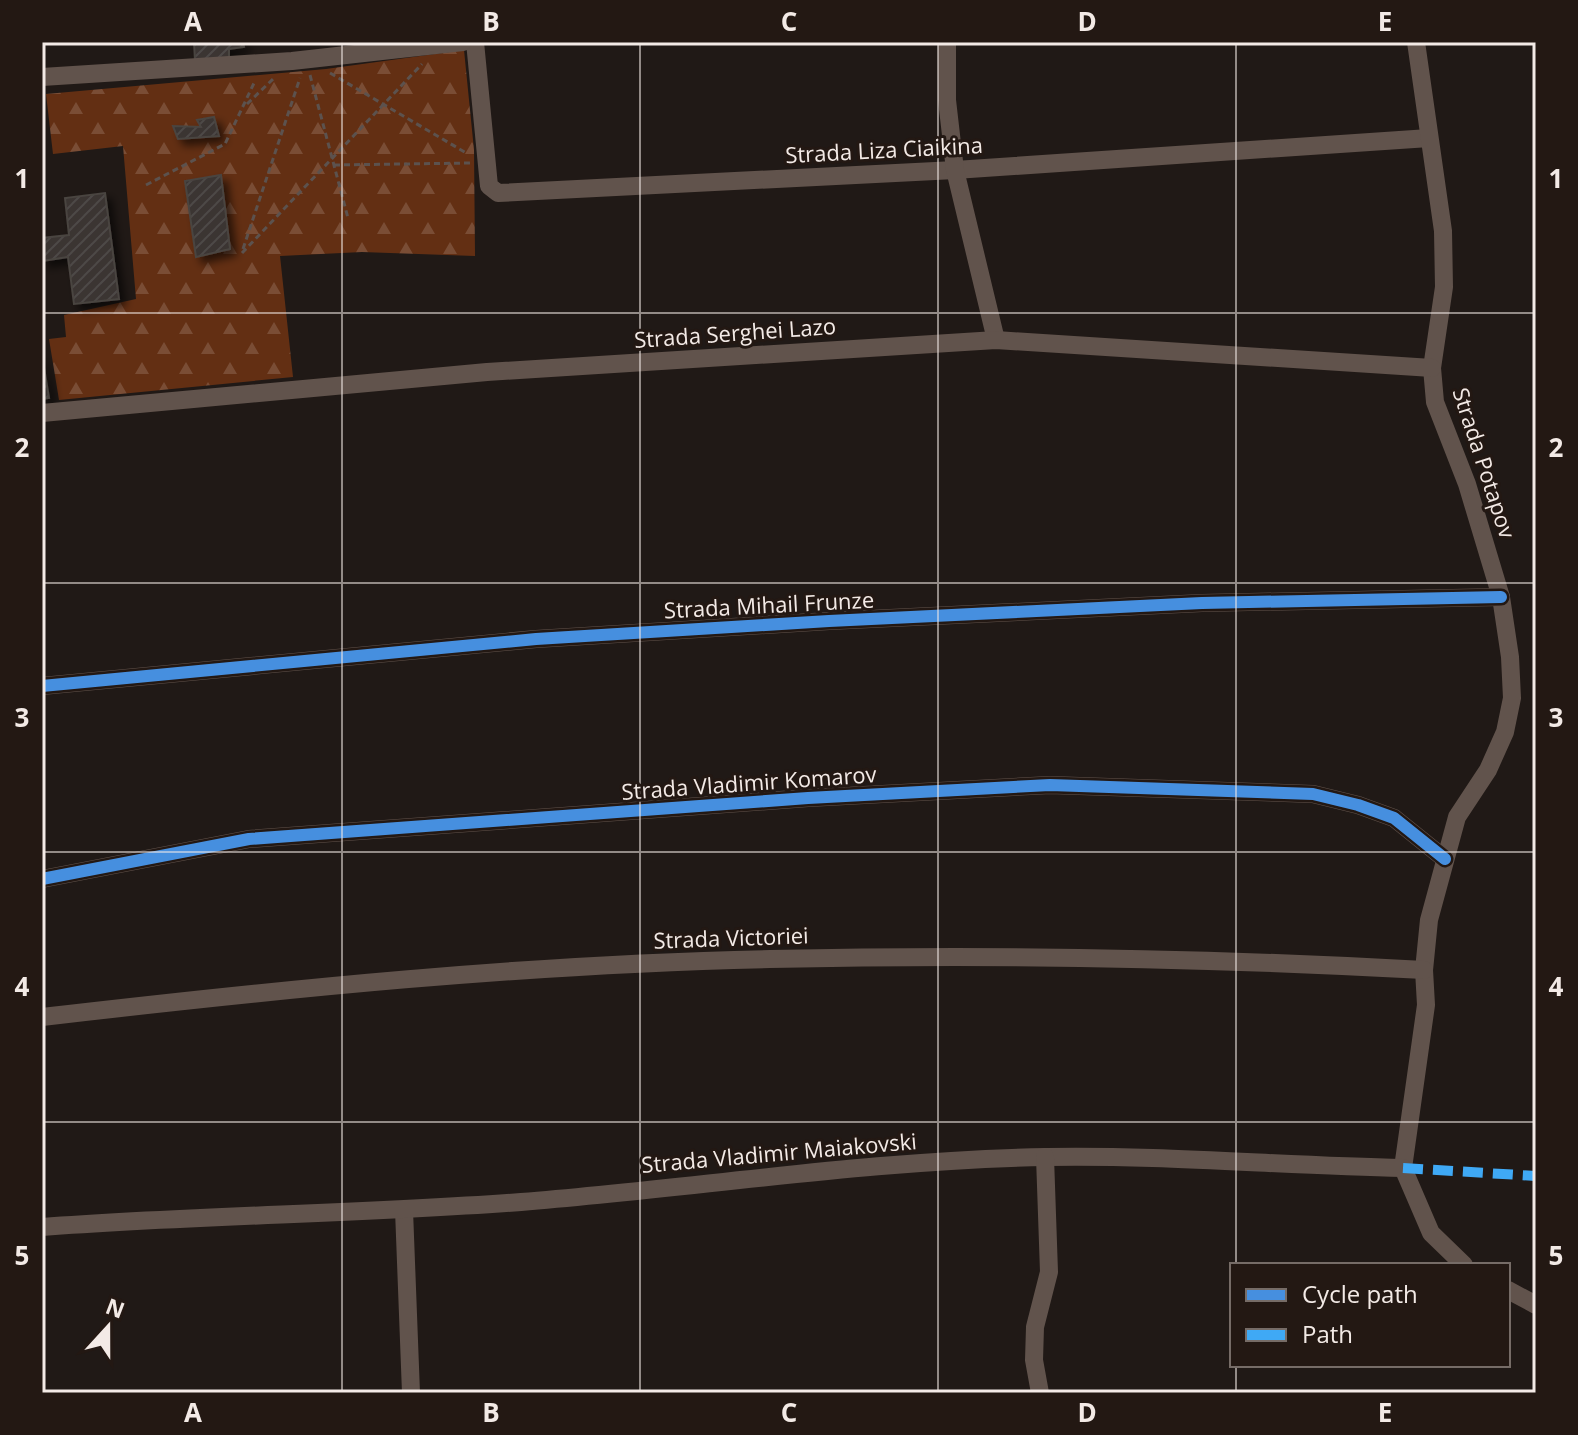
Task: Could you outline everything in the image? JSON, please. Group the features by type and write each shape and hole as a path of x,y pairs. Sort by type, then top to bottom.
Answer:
{"street":[{"path":"42,77 263,63 296,54 463,42"},
{"name":"Strada Liza Ciaikina","path":"475,42 484,163 489,186 498,193 955,170 1429,138"},
{"path":"947,42 947,100 955,170 996,340"},
{"name":"Strada Potapov","path":"1403,1168 1426,1005 1424,970 1429,920 1457,817 1488,770 1505,732 1512,698 1510,657 1501,597 1467,484 1435,402 1432,368 1444,287 1443,231 1416,42"},
{"name":"Strada Serghei Lazo","path":"42,413 351,383 996,340 1432,368"},
{"name":"Strada Mihail Frunze","path":"42,686 536,639 798,623 1202,603 1501,597"},
{"name":"Strada Vladimir Komarov","path":"42,879 249,839 808,798 1050,785 1313,794 1394,818 1445,859"},
{"name":"Strada Victoriei","path":"42,1017 497,973 768,959 1212,958 1424,970"},
{"path":"1040,1393 1034,1360 1035,1327 1049,1272 1045,1157"},
{"name":"Strada Vladimir Maiakovski","path":"42,1227 176,1217 404,1210 933,1163 1045,1157 1169,1157 1403,1168"},
{"path":"1403,1168 1431,1233 1462,1263"},
{"path":"404,1210 411,1393"},
{"path":"1510,1291 1536,1305"}],"path":[{"path":"296,54 242,253 422,64"},
{"path":"296,54 484,163"},
{"path":"244,107 296,54"},
{"path":"296,54 334,165 348,218"},
{"path":"146,185 225,144 263,63"},
{"path":"334,165 484,163"}],"green space":[{"path":"464,50 474,150 475,256 362,252 280,256 293,377 59,400 49,339 66,337 64,315 136,299 123,146 53,154 46,94 326,69"}],"building":[{"path":"194,42 243,42 244,47 229,49 229,60 195,60"},
{"path":"214,117 219,136 178,139 173,126 201,127 197,120"},
{"path":"221,175 230,249 196,257 185,181"},
{"path":"105,193 119,299 74,304 68,257 42,261 42,238 69,235 65,198"},
{"path":"42,356 49,398 42,399"}],"marked path":[{"path":"1403,1168 1536,1176"}],"cycle path":[{"path":"42,686 536,639 829,621 1202,603 1501,597"},
{"path":"42,879 249,839 808,798 1050,785 1313,794 1394,818 1445,859"}]}
